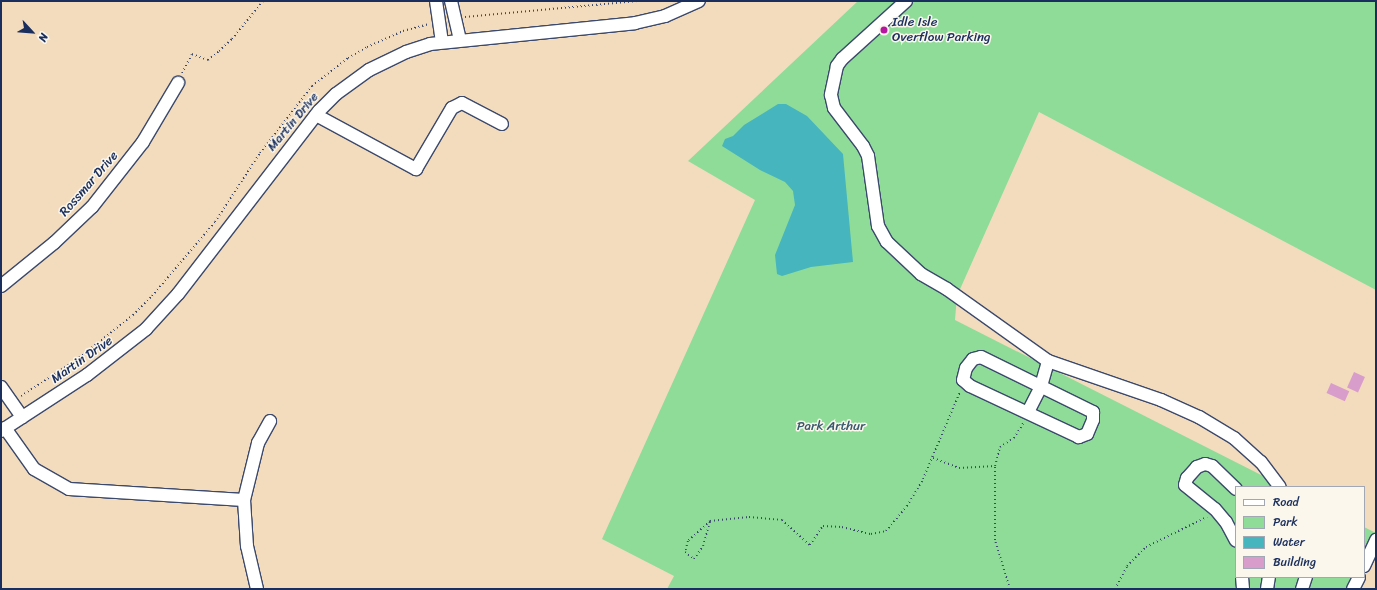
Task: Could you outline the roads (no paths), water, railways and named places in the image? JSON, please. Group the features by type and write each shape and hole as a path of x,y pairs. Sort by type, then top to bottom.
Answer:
{"street":[{"path":"436,1 442,42"},
{"path":"451,1 460,39"},
{"name":"Martin Drive","path":"2,430 107,361 161,314 316,116 336,94 369,70 406,52 442,42 460,39 636,23 665,16 699,1"},
{"path":"906,1 842,59 837,66 831,95 834,108 864,146 868,156 878,226 887,242 921,274 947,289 1048,361 1161,400 1199,417 1234,438 1261,462 1278,486"},
{"name":"Rossmar Drive","path":"1,286 54,243 92,207 143,142 178,83"},
{"path":"316,116 416,169 452,108 462,103 502,124"},
{"path":"981,357 1041,386 1093,412 1090,428 1087,434 1079,437 970,386 963,380 966,368 973,359 981,357"},
{"path":"1028,412 1041,386 1048,361"},
{"path":"1,387 22,417"},
{"path":"257,589 247,546 244,500 258,443 270,421"},
{"path":"2,430 34,469 69,489 244,500"},
{"path":"1235,488 1212,466 1205,464 1197,467 1187,478 1185,485 1231,520 1235,537"},
{"path":"1365,564 1376,540"},
{"path":"1242,578 1243,589"},
{"path":"1267,589 1269,578"},
{"path":"1302,589 1306,578"},
{"path":"1353,589 1358,578"}],"water":[{"path":"778,104 786,104 807,116 843,154 853,262 811,267 782,276 777,274 775,255 795,205 793,191 785,182 760,170 722,146 725,139 733,136 744,125"}],"place":[{"name":"Idle Isle Overflow Parking","path":"884,30"}],"park label":[{"name":"Park Arthur","path":"831,426"}]}
